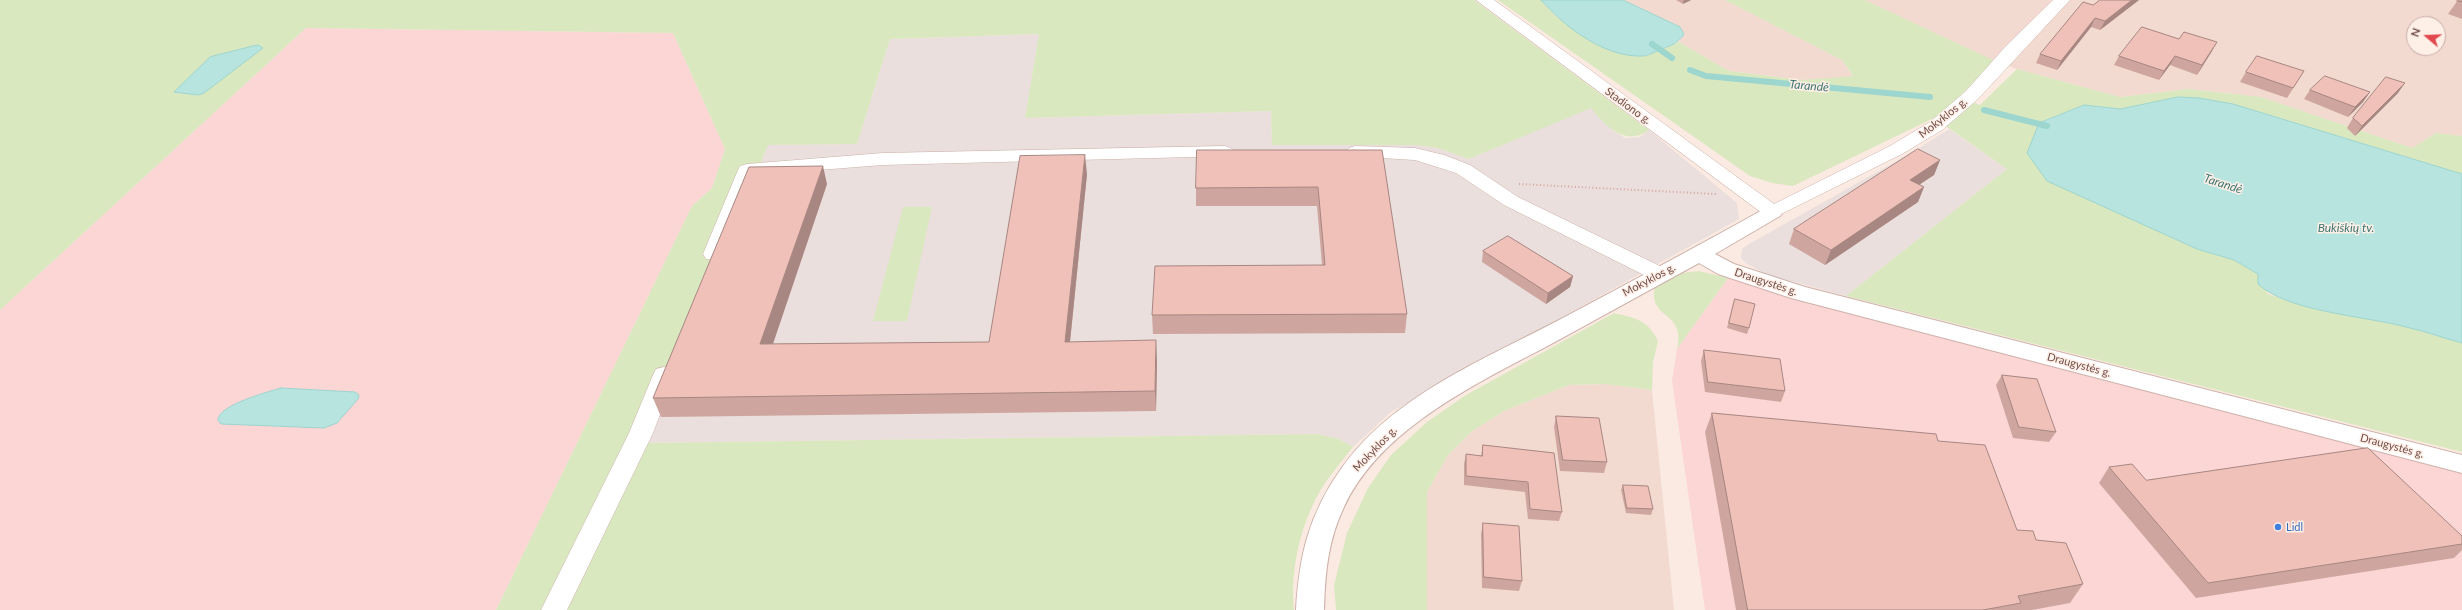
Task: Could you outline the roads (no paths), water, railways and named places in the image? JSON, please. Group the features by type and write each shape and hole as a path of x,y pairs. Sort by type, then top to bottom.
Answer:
{"street":[{"name":"Stadiono g.","path":"1484,0 1773,212"},
{"name":"Mokyklos g.","path":"1310,610 1311,568 1318,539 1330,506 1349,476 1381,438 1430,401 1659,274 1700,254 1773,212 1896,150 1936,126 1972,95 2011,51 2062,0"},
{"path":"706,272 747,170 883,159 1243,152"},
{"path":"1338,152 1386,152 1416,154 1437,159 1463,169 1517,205 1659,274"},
{"name":"Draugystės g.","path":"1700,254 1726,269 1800,292 2462,464"},
{"path":"554,610 641,433 671,360"}],"water":[{"path":"1541,0 1623,0 1680,27 1684,34 1674,44 1644,56 1615,52 1601,47 1574,31"},
{"path":"258,45 263,48 204,93 198,95 174,92 210,57"},
{"name":"Bukiškių tv.","path":"2178,97 2199,98 2233,104 2462,174 2462,343 2389,323 2328,312 2288,301 2271,293 2258,284 2258,274 2234,260 2197,249 2047,181 2027,153 2039,123 2084,105 2120,109"},
{"path":"281,388 355,392 359,395 358,399 337,423 324,428 221,424 218,420 220,414 235,404"}],"waterway":[{"name":"Tarandė","path":"1652,44 1672,58"},
{"name":"Tarandė","path":"1690,70 1706,76 1930,97"},
{"name":"Tarandė","path":"1984,110 2047,126"}],"place":[{"name":"Lidl","path":"2278,527"}]}
